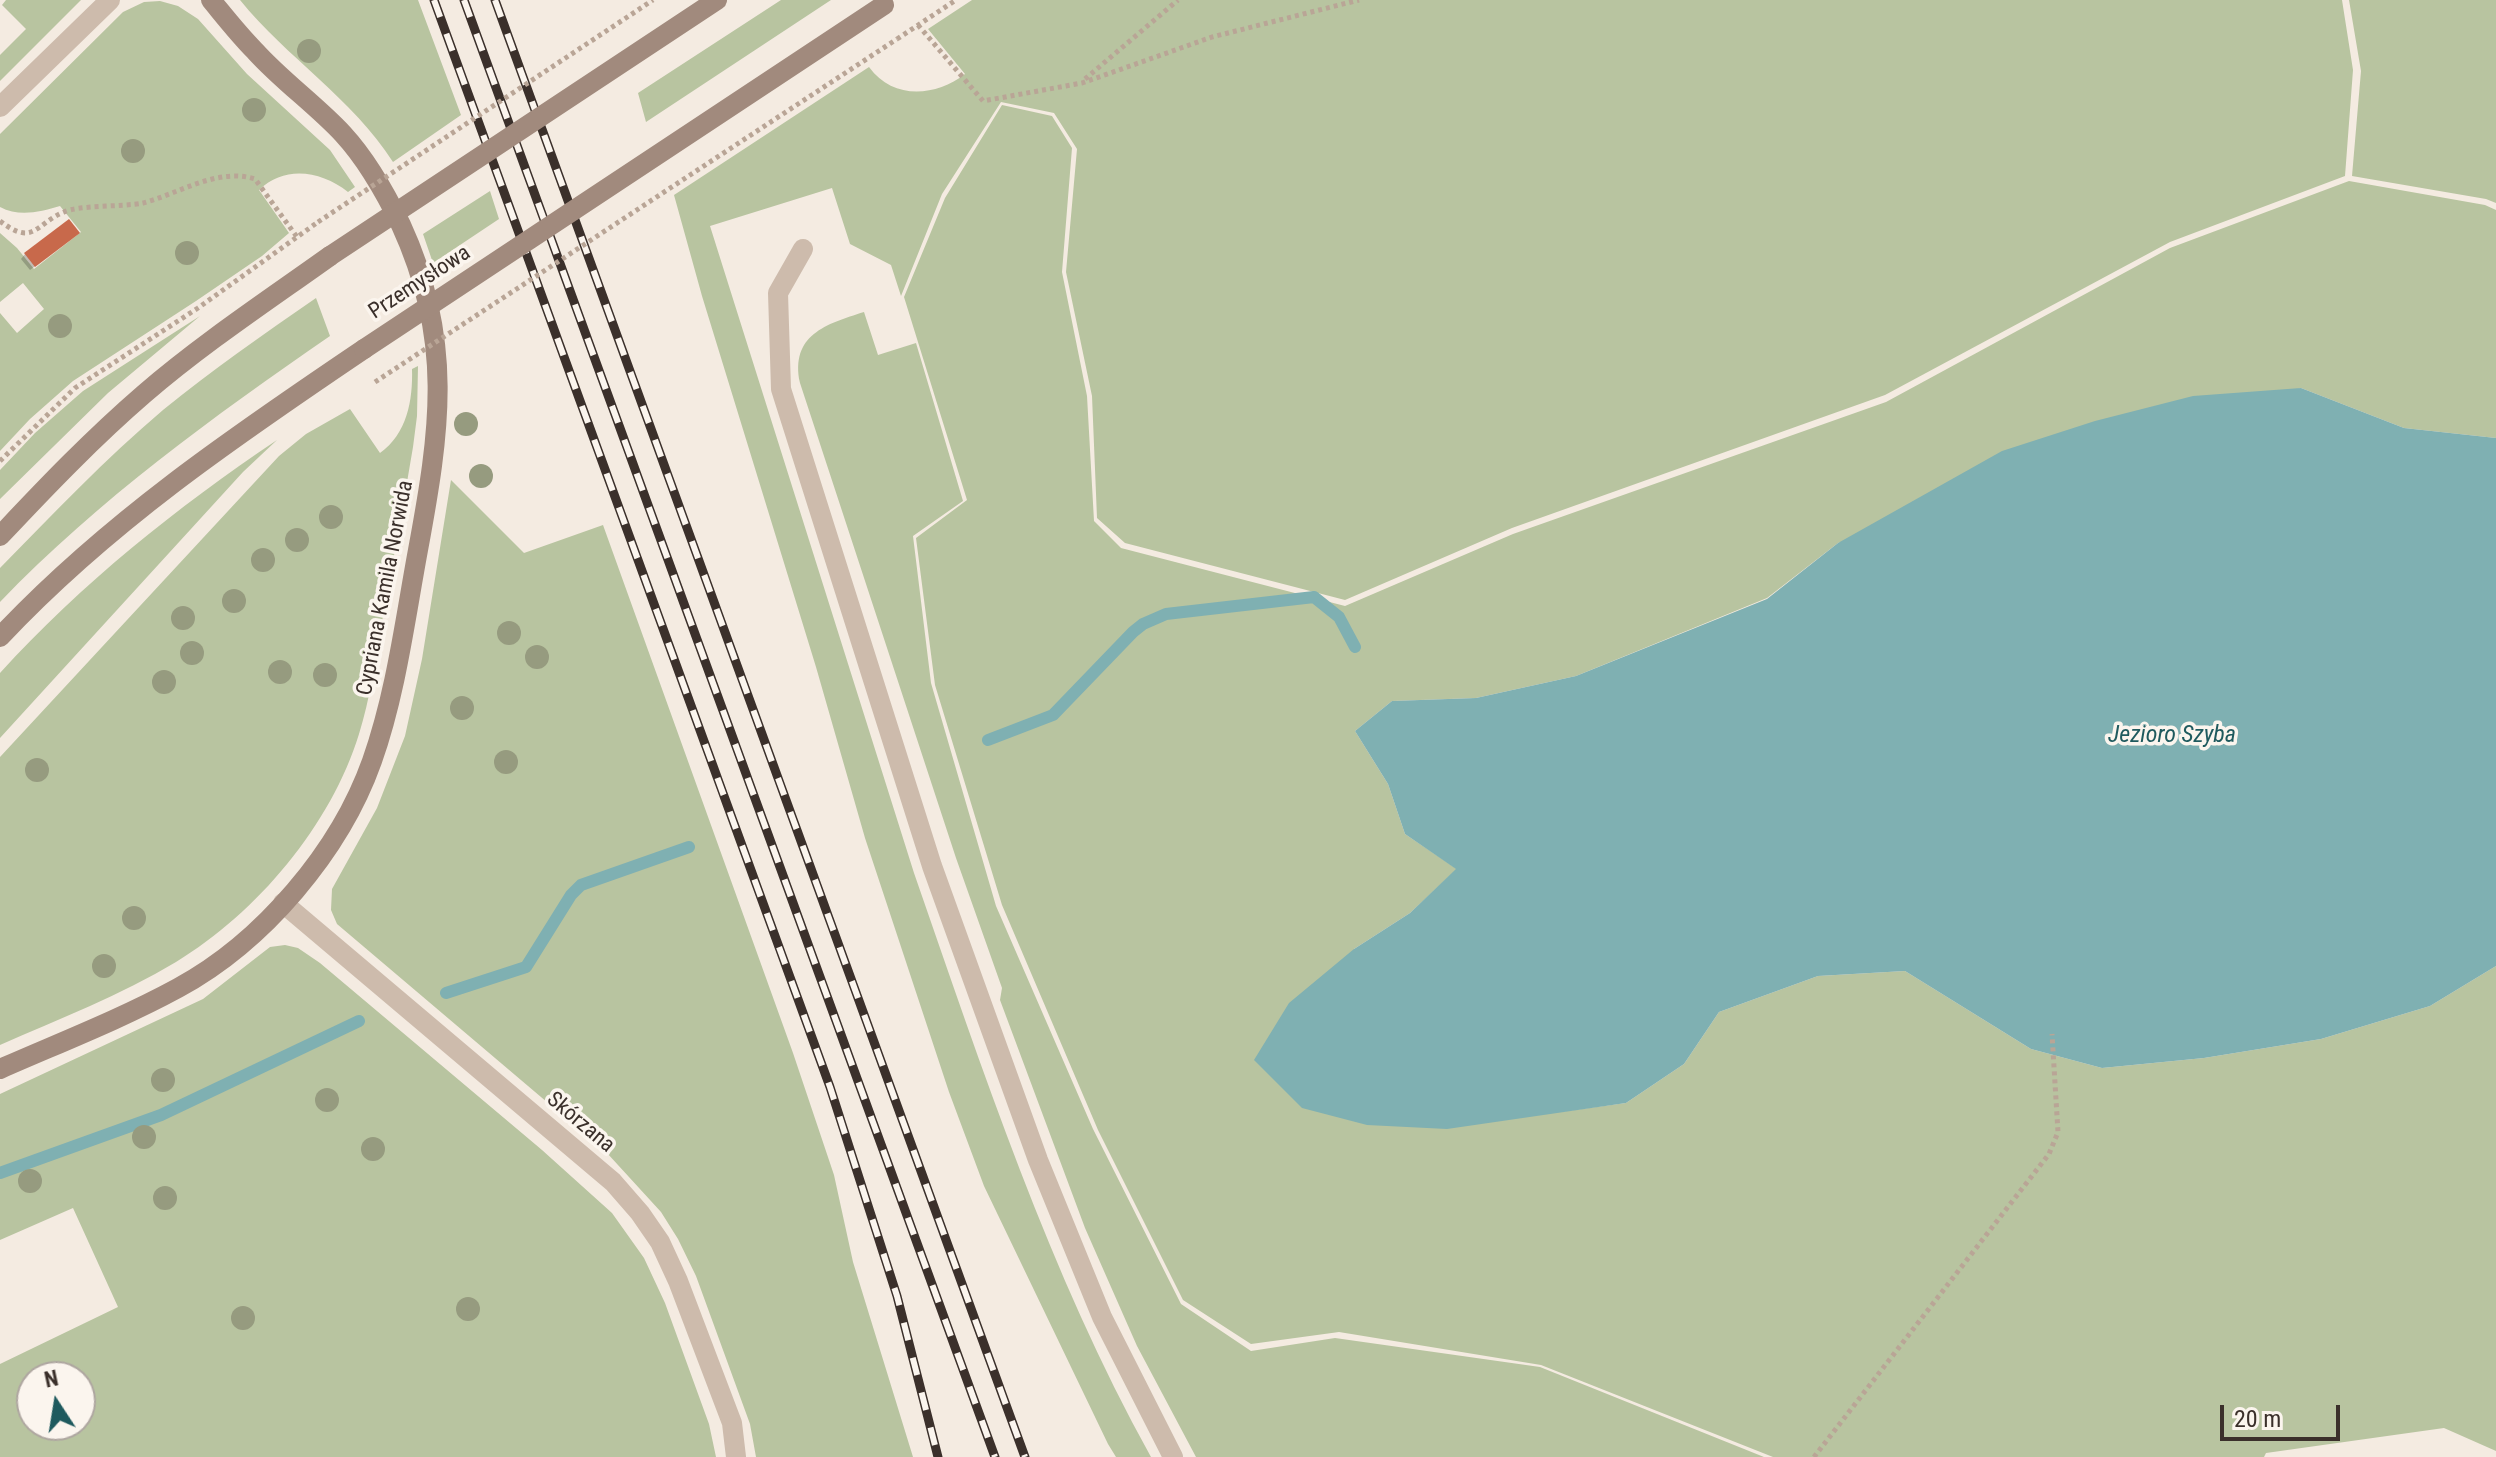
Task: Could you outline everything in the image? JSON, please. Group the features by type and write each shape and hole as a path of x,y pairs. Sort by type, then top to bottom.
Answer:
{"main road":[{"name":"Cypriana Kamila Norwida","path":"0,1069 180,987 229,953 283,903 323,855 344,821 371,764 389,703 435,452 439,395 433,326 419,272 401,226 374,176 345,136 256,53 211,0"},
{"path":"0,536 91,443 144,394 205,345 330,256 717,0"},
{"name":"Przemysłowa","path":"0,637 80,558 150,499 213,452 888,2"}],"street":[{"path":"0,107 110,0"},
{"path":"803,249 778,293 781,389 932,866 1038,1160 1102,1317 1173,1457"},
{"name":"Skórzana","path":"283,903 613,1182 640,1213 660,1242 678,1281 732,1423 736,1457"}],"path":[{"path":"0,461 75,388 653,0"},
{"path":"375,382 956,0"},
{"path":"1082,83 1178,0"},
{"path":"918,25 983,101 1082,83 1212,37 1357,0"},
{"path":"0,221 24,234 34,232 65,211 143,202 233,175 255,179 297,237"},
{"path":"1814,1457 2049,1154 2058,1132 2052,1034"}],"green space":[{"path":"6,0 81,0 0,81 0,55 26,29 2,5"},
{"path":"240,0 418,0 461,115 393,162 358,118"},
{"path":"781,0 831,0 646,122 638,93"},
{"path":"972,0 2342,0 2353,70 2345,176 2170,242 1885,395 1512,528 1345,600 1125,543 1097,518 1092,396 1066,272 1077,149 1054,113 1001,102 942,194 901,296 891,265 850,244 832,188 710,226 914,873 992,1096 1049,1244 1114,1387 1151,1457 1116,1457 984,1186 949,1092 865,838 674,195 869,67 879,78 902,90 928,91 953,82 965,74 928,29"},
{"path":"2349,0 2496,0 2496,203 2352,176 2361,71"},
{"path":"160,1 178,6 198,19 247,74 330,150 355,187 348,192 326,179 303,174 291,174 269,182 259,190 289,233 262,256 73,381 0,451 0,313 17,333 44,309 23,283 0,302 0,233 34,269 81,232 60,206 22,213 0,207 0,134 123,12 144,2"},
{"path":"1002,105 1052,116 1072,148 1062,272 1087,396 1094,521 1121,548 1345,606 1513,534 1886,402 2170,248 2349,181 2485,205 2496,210 2496,438 2404,428 2301,388 1838,543 1767,598 1576,676 1476,698 1392,701 1355,731 1388,784 1405,834 1457,869 1410,913 1354,949 1544,1114 1626,1103 1684,1064 1719,1012 1818,976 1905,971 2031,1049 2102,1068 2204,1058 2321,1039 2430,1006 2496,966 2496,1451 2444,1428 2266,1453 2264,1457 1773,1457 1541,1365 1339,1332 1251,1344 1183,1300 1098,1130 1002,905 935,685 916,538 967,500 904,297 945,198"},
{"path":"490,191 499,219 433,263 423,234"},
{"path":"316,298 330,336 243,397 117,494 0,602 0,568 100,467 182,395"},
{"path":"864,312 878,355 916,343 963,501 913,536 931,683 996,906 1093,1129 1181,1304 1251,1351 1335,1338 1540,1367 1764,1457 1196,1457 1137,1346 1085,1228 1000,1000 1002,988 956,858 800,383 800,353 814,334 837,321"},
{"path":"200,316 108,393 0,499 0,470 35,433 83,391"},
{"path":"418,366 413,447 369,694 359,734 330,801 287,864 235,918 206,942 134,985 0,1045 0,757 279,456 306,434 350,409 380,453 389,445 406,416 412,369"},
{"path":"277,440 243,472 0,738 0,673 64,608 131,548"},
{"path":"451,480 524,553 603,525 834,1175 853,1262 913,1457 756,1457 750,1424 696,1276 661,1212 607,1153 337,924 331,910 332,889 377,808 405,736 422,659"},
{"path":"285,945 298,948 320,963 542,1150 612,1213 644,1258 665,1303 709,1424 716,1457 0,1457 0,1364 118,1307 73,1208 0,1240 0,1094 203,999 270,947"}],"water":[{"name":"Jezioro Szyba","path":"2301,388 2404,428 2496,438 2496,966 2430,1006 2321,1039 2204,1058 2102,1068 2031,1049 1905,971 1818,976 1719,1012 1684,1064 1626,1103 1447,1129 1367,1125 1302,1108 1254,1060 1289,1003 1354,949 1410,913 1456,869 1405,834 1388,784 1355,731 1392,701 1476,698 1576,676 1767,599 1838,543 2002,451 2095,421 2193,396"}],"building":[{"path":"69,219 80,233 35,267 24,253"}],"waterway":[{"path":"988,740 1053,715 1133,632 1166,614 1314,597 1339,617 1355,647"},
{"path":"446,993 526,967 571,895 581,885 689,847"},
{"path":"0,1173 161,1115 359,1021"}],"railway":[{"path":"434,0 830,1087 897,1296 938,1457"},
{"path":"464,0 995,1457"},
{"path":"495,0 1025,1457"}]}
